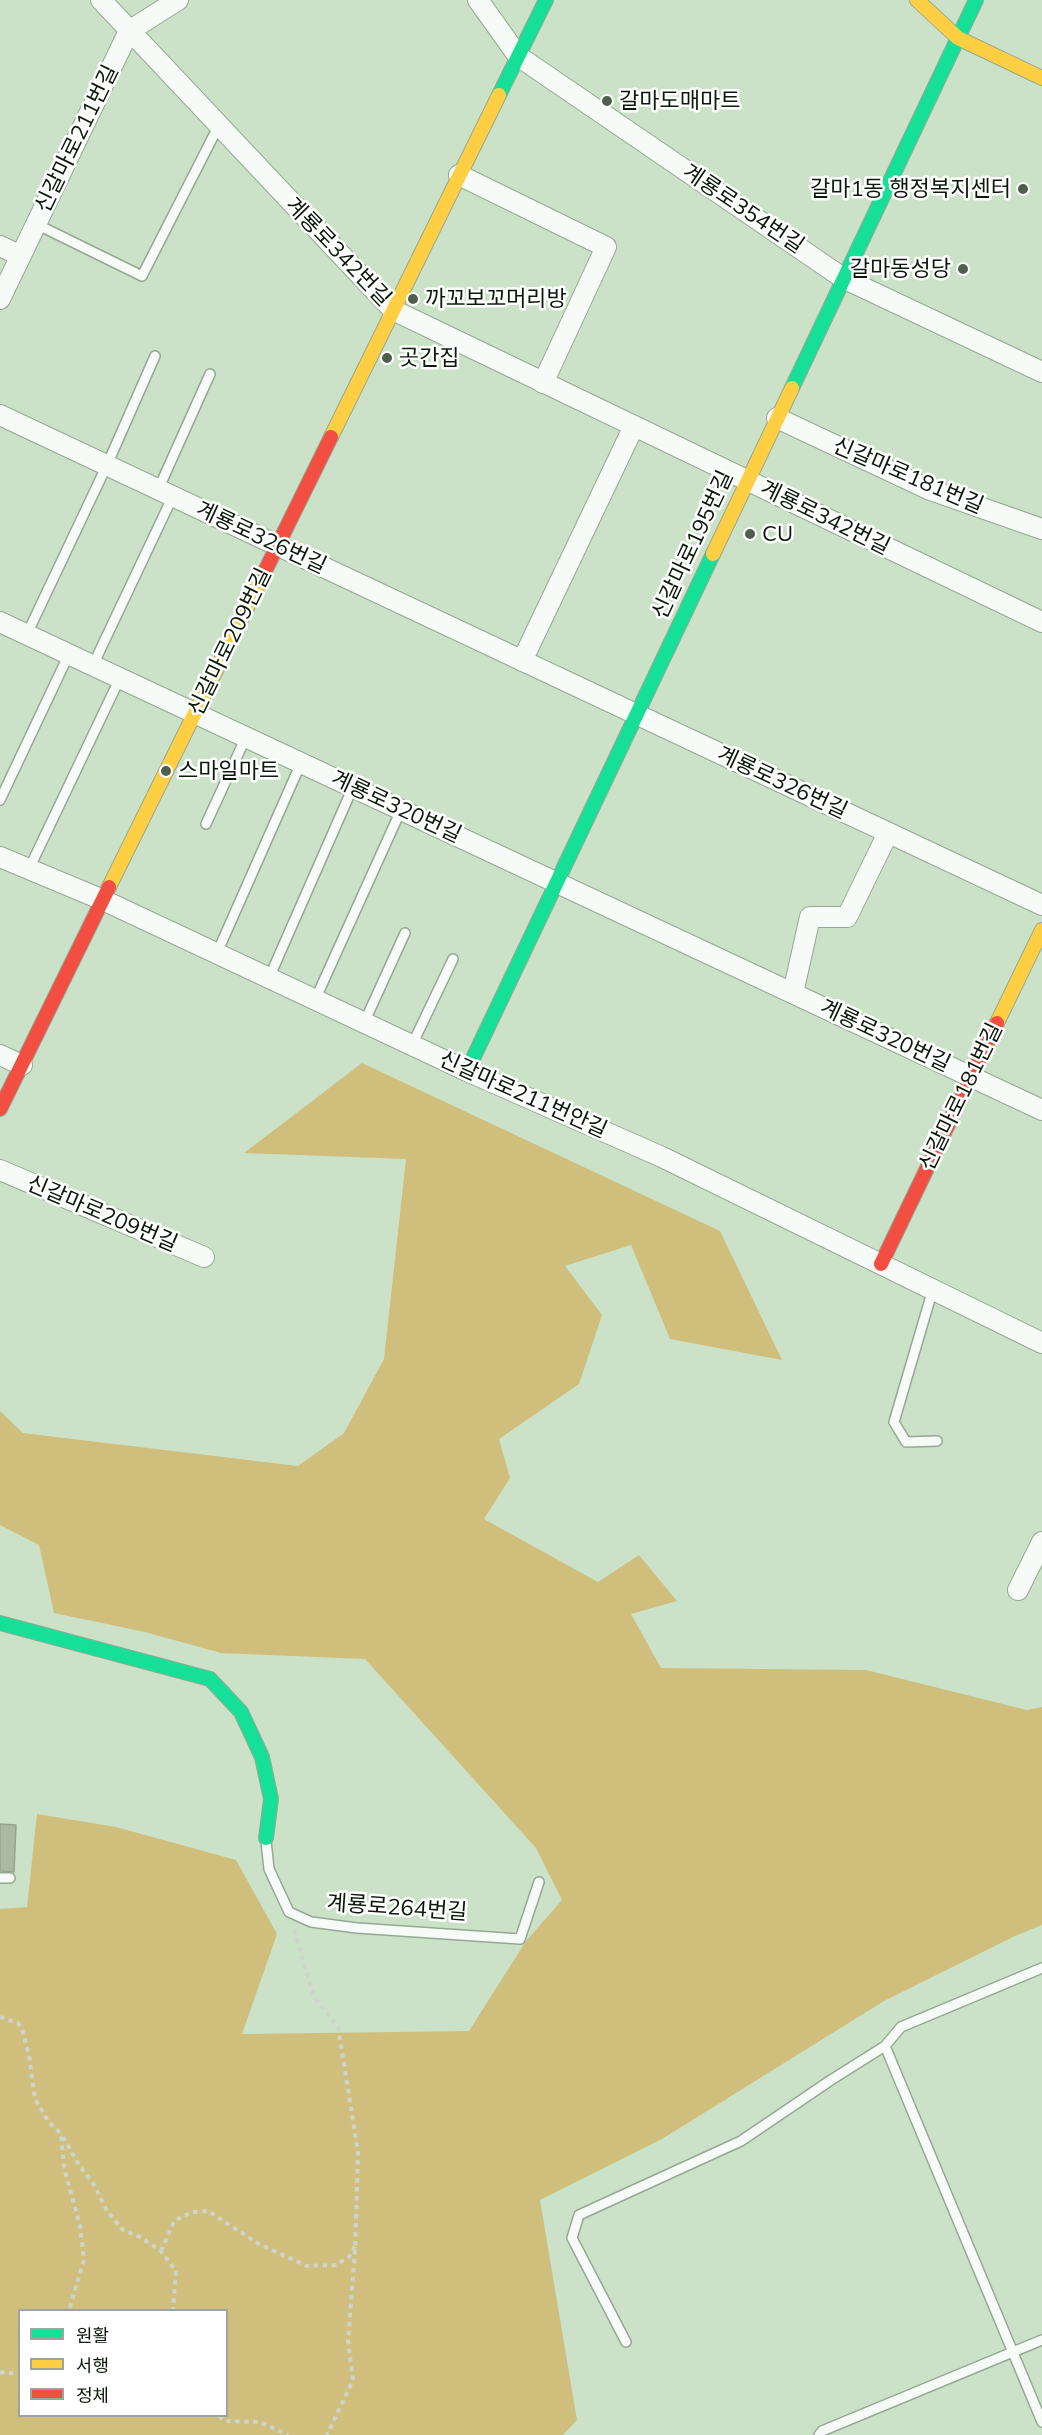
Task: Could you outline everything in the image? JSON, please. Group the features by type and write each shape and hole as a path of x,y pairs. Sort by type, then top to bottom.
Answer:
{"street":[{"name":"계룡로342번길","path":"100,0 393,310 1042,622"},
{"path":"129,31 178,0"},
{"name":"계룡로354번길","path":"478,0 518,56 843,278 1042,372"},
{"name":"신갈마로209번길","path":"0,1109 546,0"},
{"path":"917,0 957,38 1042,78"},
{"name":"신갈마로195번길","path":"467,1071 976,0"},
{"name":"신갈마로211번길","path":"0,299 129,31"},
{"path":"459,175 606,247 543,383"},
{"path":"0,246 21,256"},
{"name":"계룡로326번길","path":"0,415 1042,905"},
{"name":"신갈마로181번길","path":"777,418 927,489 1042,529"},
{"path":"522,661 634,426"},
{"name":"계룡로320번길","path":"0,622 1042,1110"},
{"name":"계룡로320번길","path":"793,993 810,918 847,917 888,832"},
{"name":"신갈마로211번안길","path":"0,857 103,900 467,1071 662,1157 1042,1343"},
{"name":"신갈마로181번길","path":"881,1264 1042,930"},
{"path":"0,1055 22,1065"},
{"name":"신갈마로209번길","path":"0,1170 204,1257"},
{"path":"1018,1590 1042,1542"},
{"path":"0,1623 210,1679 241,1712 262,1757 271,1799 266,1838"}],"lane":[{"path":"36,225 142,276 219,125"},
{"path":"27,634 107,465 155,356"},
{"path":"93,665 166,493 210,374"},
{"path":"0,800 69,654"},
{"path":"29,869 120,678"},
{"path":"206,824 246,737"},
{"path":"217,953 301,763"},
{"path":"269,978 353,787"},
{"path":"315,999 401,810"},
{"path":"364,1023 405,933"},
{"path":"412,1045 453,959"},
{"path":"933,1289 894,1422 906,1442 936,1441"},
{"path":"266,1838 269,1869 289,1912"},
{"path":"0,1878 10,1878"},
{"name":"계룡로264번길","path":"289,1912 311,1922 322,1924 520,1939 539,1882"},
{"path":"626,2342 572,2238 579,2215 741,2141 831,2079 885,2046 902,2027 1042,1968"},
{"path":"885,2046 1042,2422"},
{"path":"819,2435 822,2431 1042,2340"}],"path":[{"path":"289,1912 314,1997 338,2027 358,2152 355,2246 348,2341 353,2380 327,2435"},
{"path":"0,2017 18,2023 23,2031 35,2099 48,2121 62,2134 79,2165 94,2185 107,2211 123,2230 140,2237 161,2251 176,2271 173,2309"},
{"path":"62,2134 64,2168 80,2224 84,2260 69,2309"},
{"path":"161,2251 174,2221 192,2212 207,2211 259,2244 307,2266 336,2265 348,2257 355,2246"},
{"path":"0,2372 18,2374"},
{"path":"221,2417 225,2421 260,2422 288,2435"}],"shaded area":[{"path":"362,1063 720,1231 782,1360 670,1339 631,1245 565,1266 602,1315 579,1384 499,1439 510,1478 484,1519 598,1582 639,1555 677,1601 631,1614 661,1668 866,1670 1027,1710 1042,1707 1042,1925 884,2001 662,2139 540,2200 577,2420 563,2435 0,2435 0,1909 27,1907 37,1814 116,1827 236,1860 277,1934 242,2034 469,2031 526,1941 562,1900 536,1848 365,1659 221,1653 145,1632 54,1613 39,1545 0,1525 0,1411 23,1433 298,1466 344,1433 384,1359 406,1159 244,1153"}],"building":[{"path":"0,1824 16,1825 14,1872 0,1871"}],"traffic: fast":[{"path":"499,95 546,0"},
{"path":"792,388 976,0"},
{"path":"467,1071 713,554"},
{"path":"0,1623 210,1679 241,1712 262,1757 271,1799 266,1838"}],"traffic: slow":[{"path":"917,0 958,38 1042,78"},
{"path":"331,437 499,95"},
{"path":"713,554 792,388"},
{"path":"109,887 264,573"},
{"path":"997,1023 1042,930"}],"traffic: jam":[{"path":"264,573 331,437"},
{"path":"0,1109 109,887"},
{"path":"881,1264 997,1023"}],"place":[{"name":"갈마도매마트","path":"607,101"},
{"name":"갈마1동 행정복지센터","path":"1023,189"},
{"name":"갈마동성당","path":"963,269"},
{"name":"까꼬보꼬머리방","path":"413,299"},
{"name":"곳간집","path":"387,358"},
{"name":"CU","path":"750,534"},
{"name":"스마일마트","path":"166,771"}]}
